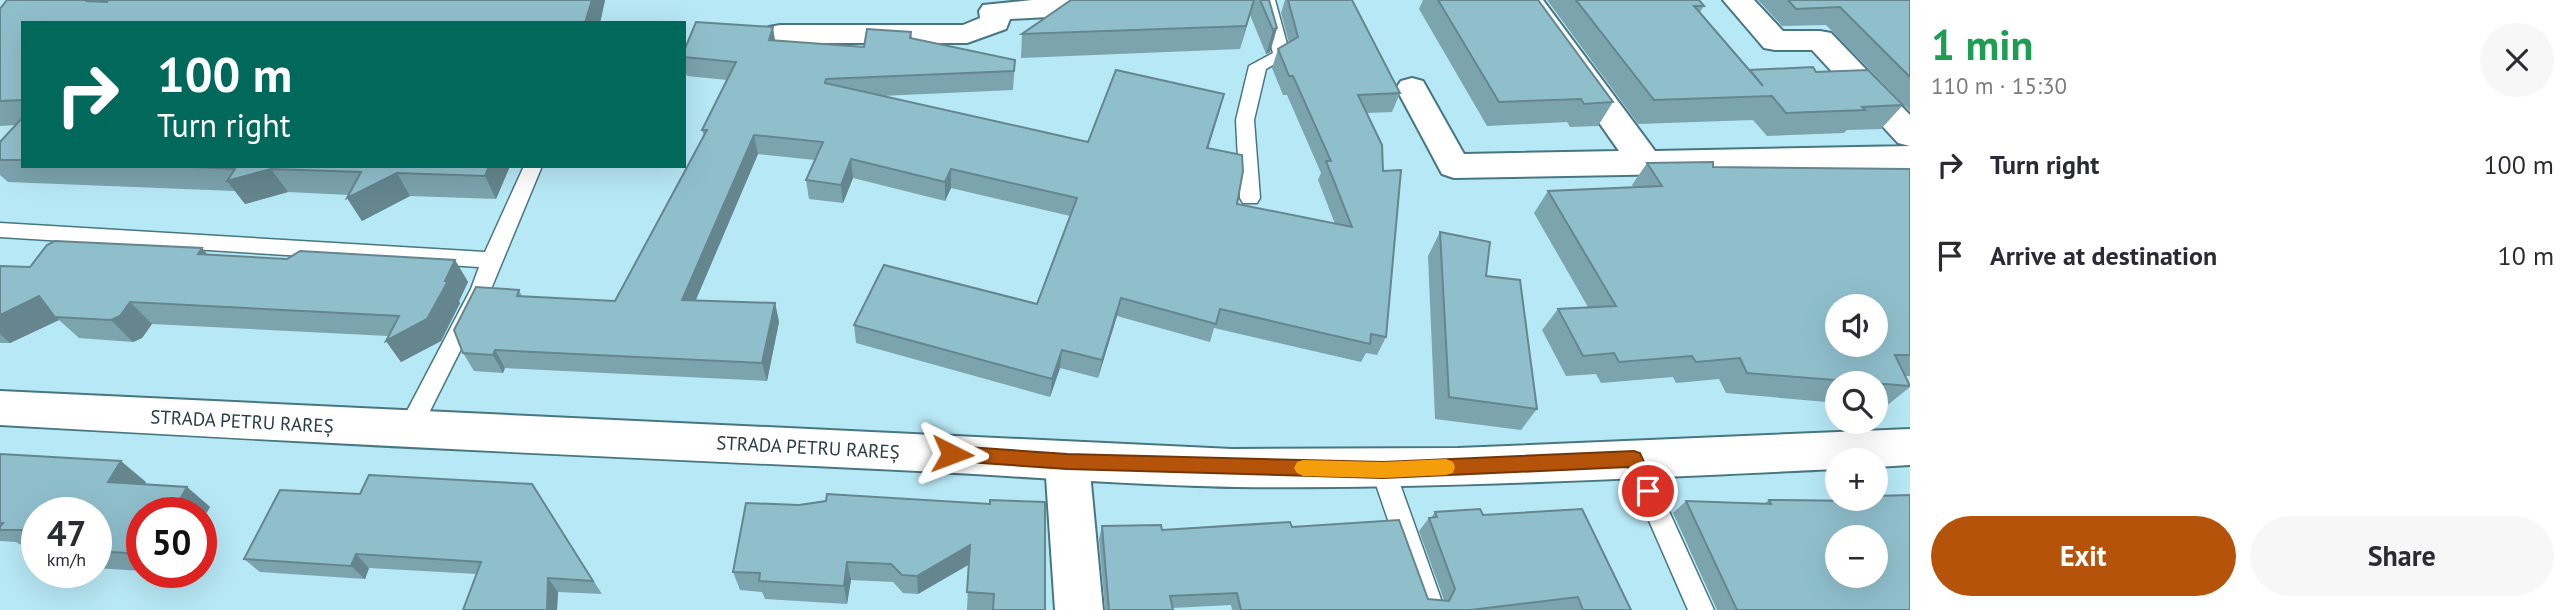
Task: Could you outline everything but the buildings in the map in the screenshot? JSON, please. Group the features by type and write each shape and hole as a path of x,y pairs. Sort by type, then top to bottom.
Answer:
{"street":[{"path":"779,34 967,34 995,23 993,6 1194,0"},
{"path":"1528,0 1645,162"},
{"path":"1738,0 1775,41 1820,40 1910,135"},
{"path":"1412,88 1454,166 1910,158"},
{"name":"STRADA PETRU RAREȘ","path":"0,408 409,430 992,456 1067,462 1383,470 1910,447"},
{"path":"1067,462 1079,610"}],"lane":[{"path":"1250,198 1245,120 1258,66 1282,55 1267,0"},
{"path":"409,430 481,289 532,168"},
{"path":"0,230 492,260"},
{"path":"1634,459 1701,610"},
{"path":"1383,470 1429,602"}],"slow traffic":[{"path":"1303,468 1383,470 1446,467"}],"route":[{"path":"952,454 1067,462 1383,470 1634,459 1648,491"}]}
